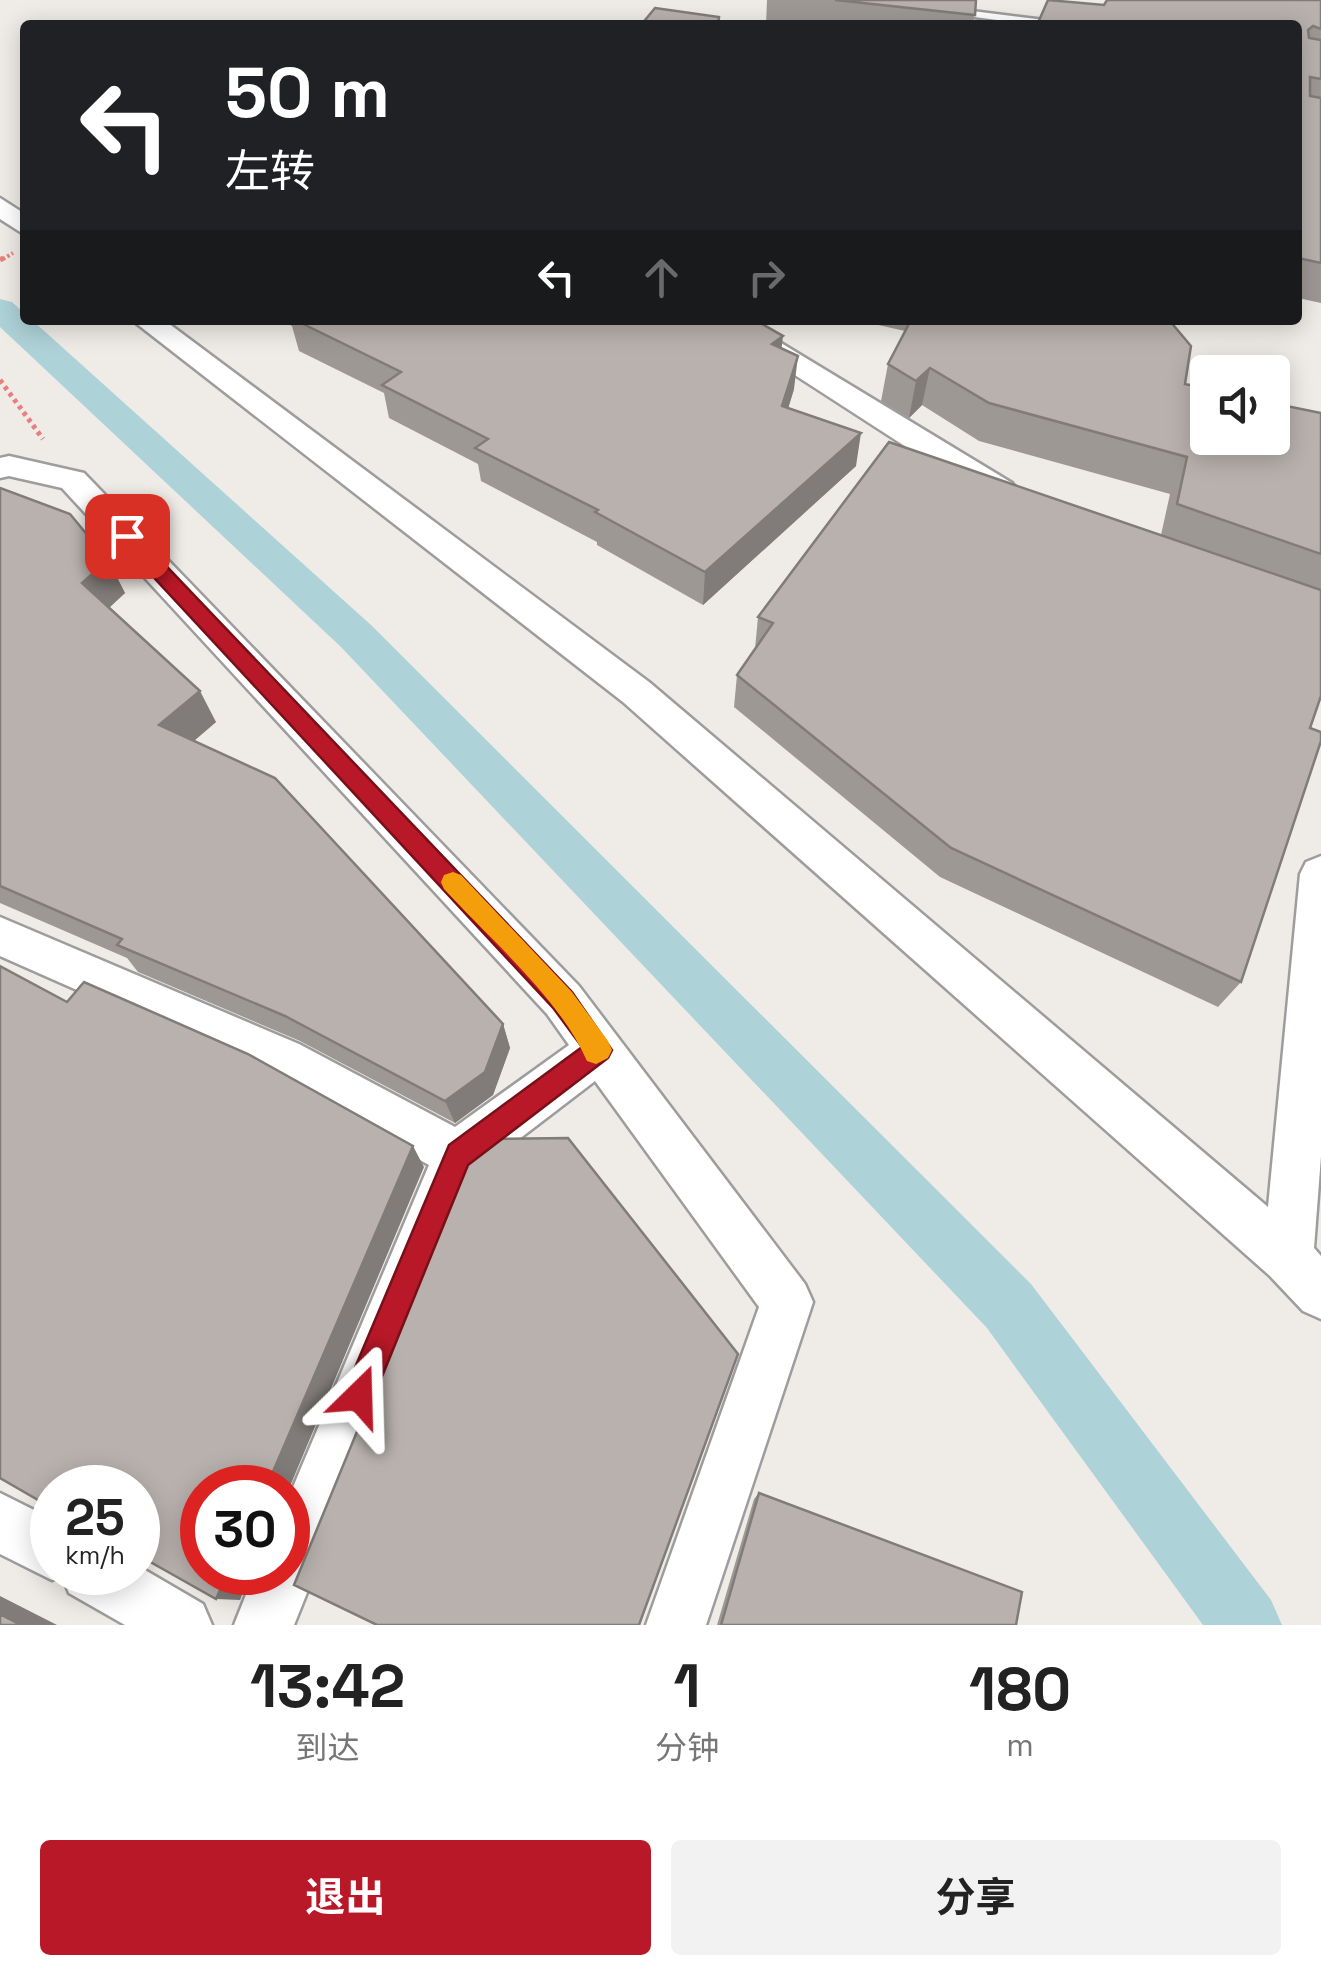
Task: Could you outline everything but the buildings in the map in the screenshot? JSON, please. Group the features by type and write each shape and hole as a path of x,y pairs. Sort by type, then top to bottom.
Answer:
{"street":[{"path":"0,206 20,223"},
{"path":"153,325 636,692 1288,1258 1321,1293"},
{"path":"732,325 972,476 1026,502"},
{"path":"0,468 9,466 73,480 563,1000 787,1302 676,1625"},
{"path":"1288,1258 1321,874"},
{"path":"0,936 283,1059 458,1155"},
{"path":"310,1512 458,1155 599,1050"},
{"path":"0,1522 30,1539"},
{"path":"130,1595 182,1625"},
{"path":"264,1625 276,1595"}],"lane":[{"path":"932,9 1020,20"}],"path":[{"path":"0,380 73,480"}],"waterway":[{"path":"0,309 356,636 1009,1306 1246,1625"}],"slow traffic":[{"path":"453,882 563,1000 599,1050 596,1052"}],"route":[{"path":"127,536 563,1000 599,1050 458,1155 359,1396"}]}
